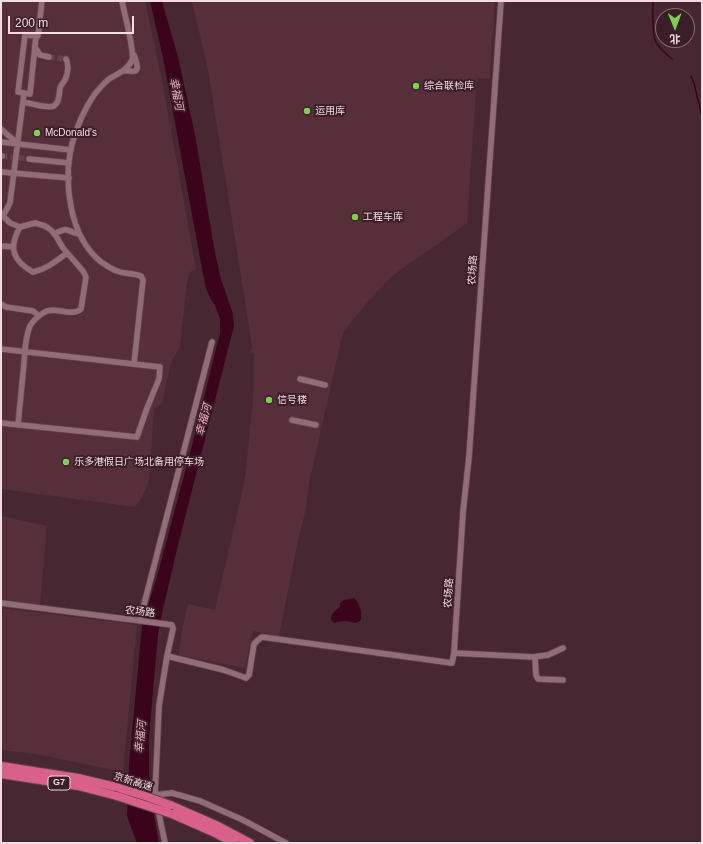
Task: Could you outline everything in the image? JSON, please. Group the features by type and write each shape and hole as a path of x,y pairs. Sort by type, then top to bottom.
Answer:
{"highway":[{"name":"京新高速","path":"1,766 78,778 116,787 170,805 218,826 250,843"},
{"name":"京新高速","path":"1,774 78,786 117,796 172,814 234,843"}],"street":[{"path":"36,36 25,35 18,92 30,94 36,36 38,36 42,1"},
{"path":"122,1 138,68 135,71 123,71"},
{"name":"农场路","path":"454,653 501,1"},
{"path":"35,47 40,55 49,57"},
{"path":"133,52 132,59 128,67 100,87 81,118 71,150 69,178 70,201 73,216 79,234 87,247 102,262 116,271 142,277 143,280 134,364"},
{"path":"23,102 44,106 53,106 56,104 60,86 66,77 68,66 66,59"},
{"path":"18,424 26,339 30,326 43,312 51,310 72,312 81,309 86,277 51,230 45,226 35,223 20,227 10,223 2,216 10,203 24,93"},
{"path":"1,129 18,144"},
{"path":"1,142 71,150"},
{"path":"29,159 69,163"},
{"path":"1,172 69,178"},
{"path":"20,227 16,233 13,247 16,259 24,267 33,272 40,271 49,266 67,253"},
{"path":"54,234 65,229 79,234"},
{"path":"1,247 13,247"},
{"path":"2,306 33,311 39,316"},
{"path":"140,621 212,342"},
{"path":"1,423 137,437 158,379 160,367 25,352 2,348"},
{"path":"300,379 325,385"},
{"path":"292,420 316,425"},
{"name":"农场路","path":"1,603 172,626 173,629 166,656"},
{"path":"165,843 155,795 159,706 166,656 224,670 246,678 249,675 254,644 262,637 452,663 454,653 535,657 548,655 563,648"},
{"path":"535,657 536,675 538,679 563,680"},
{"path":"155,795 172,793 200,801 243,820 286,843"}],"shaded area":[{"path":"1,1 145,1 163,86 196,269 190,272 187,283 180,347 171,362 162,404 154,408 149,481 140,501 135,507 1,489"},
{"path":"192,1 495,1 490,79 477,78 467,223 392,276 370,299 343,332 309,483 306,508 298,540 279,636 253,631 245,668 179,655 182,630 188,604 215,610 243,488 254,389 254,353 250,352 252,348 251,339 208,70"},
{"path":"1,516 47,526 40,605 1,600"},
{"path":"1,608 137,625 123,772 36,754 1,750"}],"water":[{"name":"幸福河","path":"150,1 162,1 178,57 195,135 215,253 221,279 233,314 234,326 179,541 158,634 149,738 149,774 159,843 137,843 127,816 129,764 142,626 158,573 192,446 220,333 220,319 215,305 206,288 203,274 163,58"},
{"path":"354,598 360,608 361,620 355,623 341,621 334,623 331,620 332,616 340,607 340,603 344,600"}],"waterway":[{"path":"653,1 653,26 655,40 660,48 672,59"},
{"path":"691,76 702,117"}],"tunnel":[{"path":"49,57 66,59"},
{"path":"2,156 29,159"}],"place":[{"name":"综合联检库","path":"416,86"},
{"name":"运用库","path":"307,111"},
{"name":"McDonald's","path":"37,133"},
{"name":"工程车库","path":"355,217"},
{"name":"信号楼","path":"269,400"},
{"name":"乐多港假日广场北备用停车场","path":"66,462"}]}
